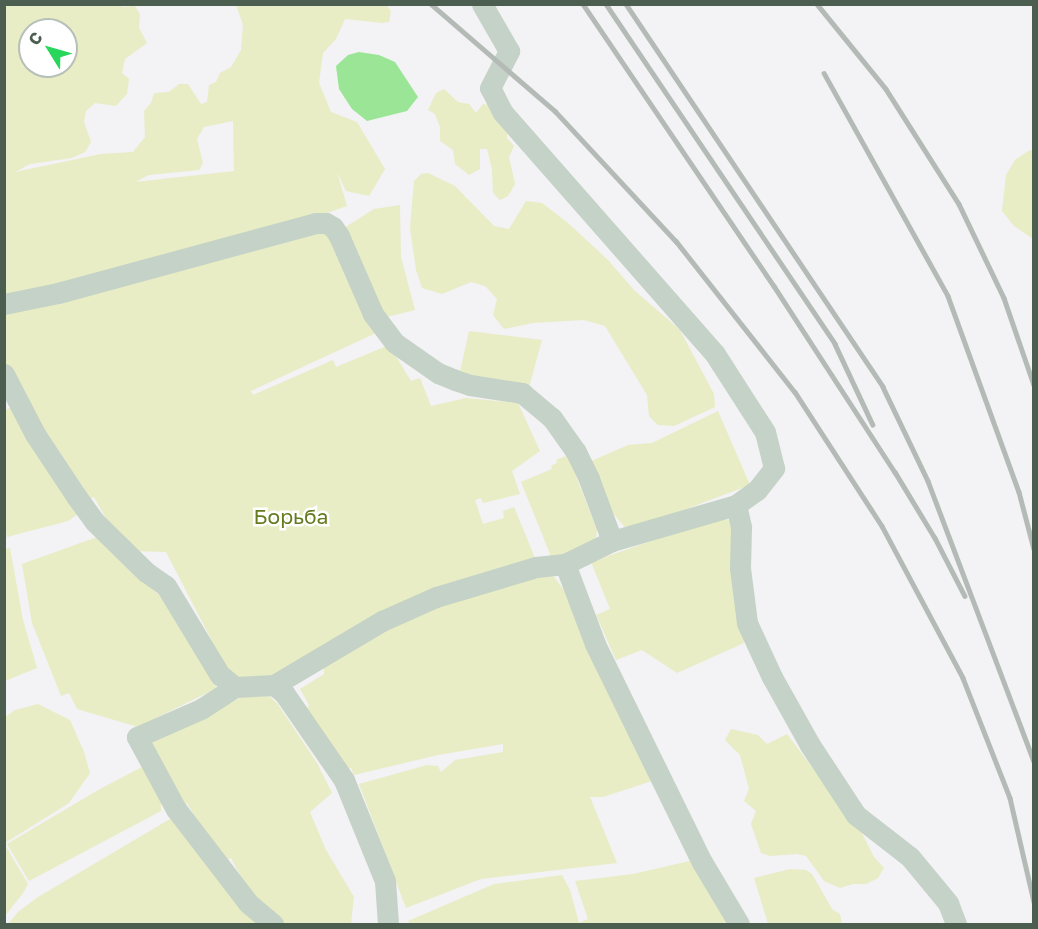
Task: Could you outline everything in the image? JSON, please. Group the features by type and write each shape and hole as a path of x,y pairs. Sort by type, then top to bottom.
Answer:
{"street":[{"path":"273,924 248,903 176,810 137,737 201,709 235,687 274,684 382,621 436,597 536,567 565,564 612,541 736,505 757,490 774,468 765,432 715,354 503,113 490,88 509,51 482,4"},
{"path":"4,304 58,292 315,223 326,223 333,227 339,236 373,314 395,343 438,373 455,380 470,385 522,393 552,418 576,452 589,479 612,541"},
{"path":"4,374 35,434 82,505 95,522 146,572 166,586 220,675 235,687"},
{"path":"736,505 741,527 740,568 747,623 772,677 810,746 856,815 910,857 943,896 956,924"},
{"path":"565,564 595,644 702,862 739,924"},
{"path":"274,684 284,693 344,780 385,881 383,922"}],"green space":[{"path":"122,4 122,7 135,6 140,14 139,28 147,43 125,59 122,73 129,79 127,94 116,106 95,103 86,111 84,122 91,142 85,152 72,158 30,164 15,172 101,154 133,152 145,137 144,111 151,103 154,93 169,92 179,84 188,84 201,104 207,102 209,85 216,82 220,73 231,67 241,50 243,25 236,5 386,5 391,11 389,22 345,19 336,39 323,53 319,83 331,112 357,122 385,169 369,196 346,191 337,172 347,206 304,221 5,297 4,5","holes":["233,121 234,171 135,182 149,175 199,170 203,163 197,139 204,127"]},
{"path":"444,89 458,102 469,104 476,113 483,104 488,105 507,127 507,138 514,146 509,157 515,184 508,196 500,200 493,193 492,169 487,149 480,149 480,169 469,175 455,164 453,150 440,141 440,127 435,114 428,110 436,93"},
{"path":"1030,150 1034,151 1033,239 1014,226 1002,211 1006,175 1015,160"},
{"path":"428,173 455,186 494,226 509,229 526,201 542,203 568,223 607,259 635,291 680,330 714,394 715,407 674,426 658,425 649,416 647,395 605,326 584,320 533,323 504,329 493,315 497,299 485,286 471,282 442,294 422,288 416,270 410,228 414,181 421,174"},
{"path":"400,205 401,257 415,310 383,318 344,228 374,209"},
{"name":"Борьба","path":"321,231 330,239 376,333 251,391 253,395 333,360 336,367 389,345 411,381 420,378 431,406 466,398 518,403 540,451 512,471 520,494 483,503 481,498 475,500 483,524 504,518 503,511 514,507 536,560 274,675 240,681 218,662 211,639 166,552 133,551 113,531 94,497 87,500 11,377 5,361 5,311"},
{"path":"469,331 542,340 529,387 459,376"},
{"path":"12,407 78,514 68,521 7,537 5,529 5,410"},
{"path":"718,411 750,485 628,531 608,507 589,462 628,445 652,443"},
{"path":"568,455 597,530 595,544 552,559 521,482 552,469 551,466 557,463 556,460"},
{"path":"720,517 731,521 744,643 677,673 642,650 616,660 596,615 610,609 591,562"},
{"path":"97,537 174,609 217,688 138,727 77,709 69,693 61,696 32,623 22,564"},
{"path":"10,548 23,620 37,668 5,681 4,549"},
{"path":"547,575 554,577 564,590 652,781 603,797 590,797 617,863 481,879 406,908 359,784 427,765 438,766 441,772 455,760 503,752 503,744 438,755 354,775 351,768 342,771 304,714 309,705 300,689 324,674 324,666 435,604"},
{"path":"269,696 277,703 317,763 332,793 310,812 326,850 354,897 351,924 282,924 248,890 231,858 222,862 187,803 180,807 144,746 242,697"},
{"path":"38,704 70,720 84,752 90,773 69,803 5,843 5,717 15,710"},
{"path":"731,729 758,735 767,744 787,734 863,835 874,857 884,868 878,878 866,884 853,884 840,888 824,881 806,856 797,854 770,856 761,853 751,824 756,811 744,801 749,789 740,755 725,740"},
{"path":"142,767 161,802 161,811 29,881 7,844"},
{"path":"170,819 180,819 264,924 8,924 18,912 38,897"},
{"path":"5,845 28,884 5,916"},
{"path":"694,860 730,924 410,924 408,921 494,884 562,875 570,890 579,923 588,919 575,881 633,874"},
{"path":"790,869 806,870 812,874 832,909 840,914 842,924 768,924 754,878"}],"shaded area":[{"path":"359,52 379,55 395,62 418,97 407,111 367,121 352,109 339,89 336,66 348,55"}],"railway":[{"path":"431,4 555,111 676,241 795,392 882,526 963,678 1010,798 1034,902"},
{"path":"583,4 774,286 895,472 935,538 965,596"},
{"path":"606,4 835,344 873,425"},
{"path":"626,4 883,387 928,481 1034,761"},
{"path":"817,4 886,89 959,204 1004,298 1034,385"},
{"path":"824,73 948,296 1019,492 1034,549"}]}
